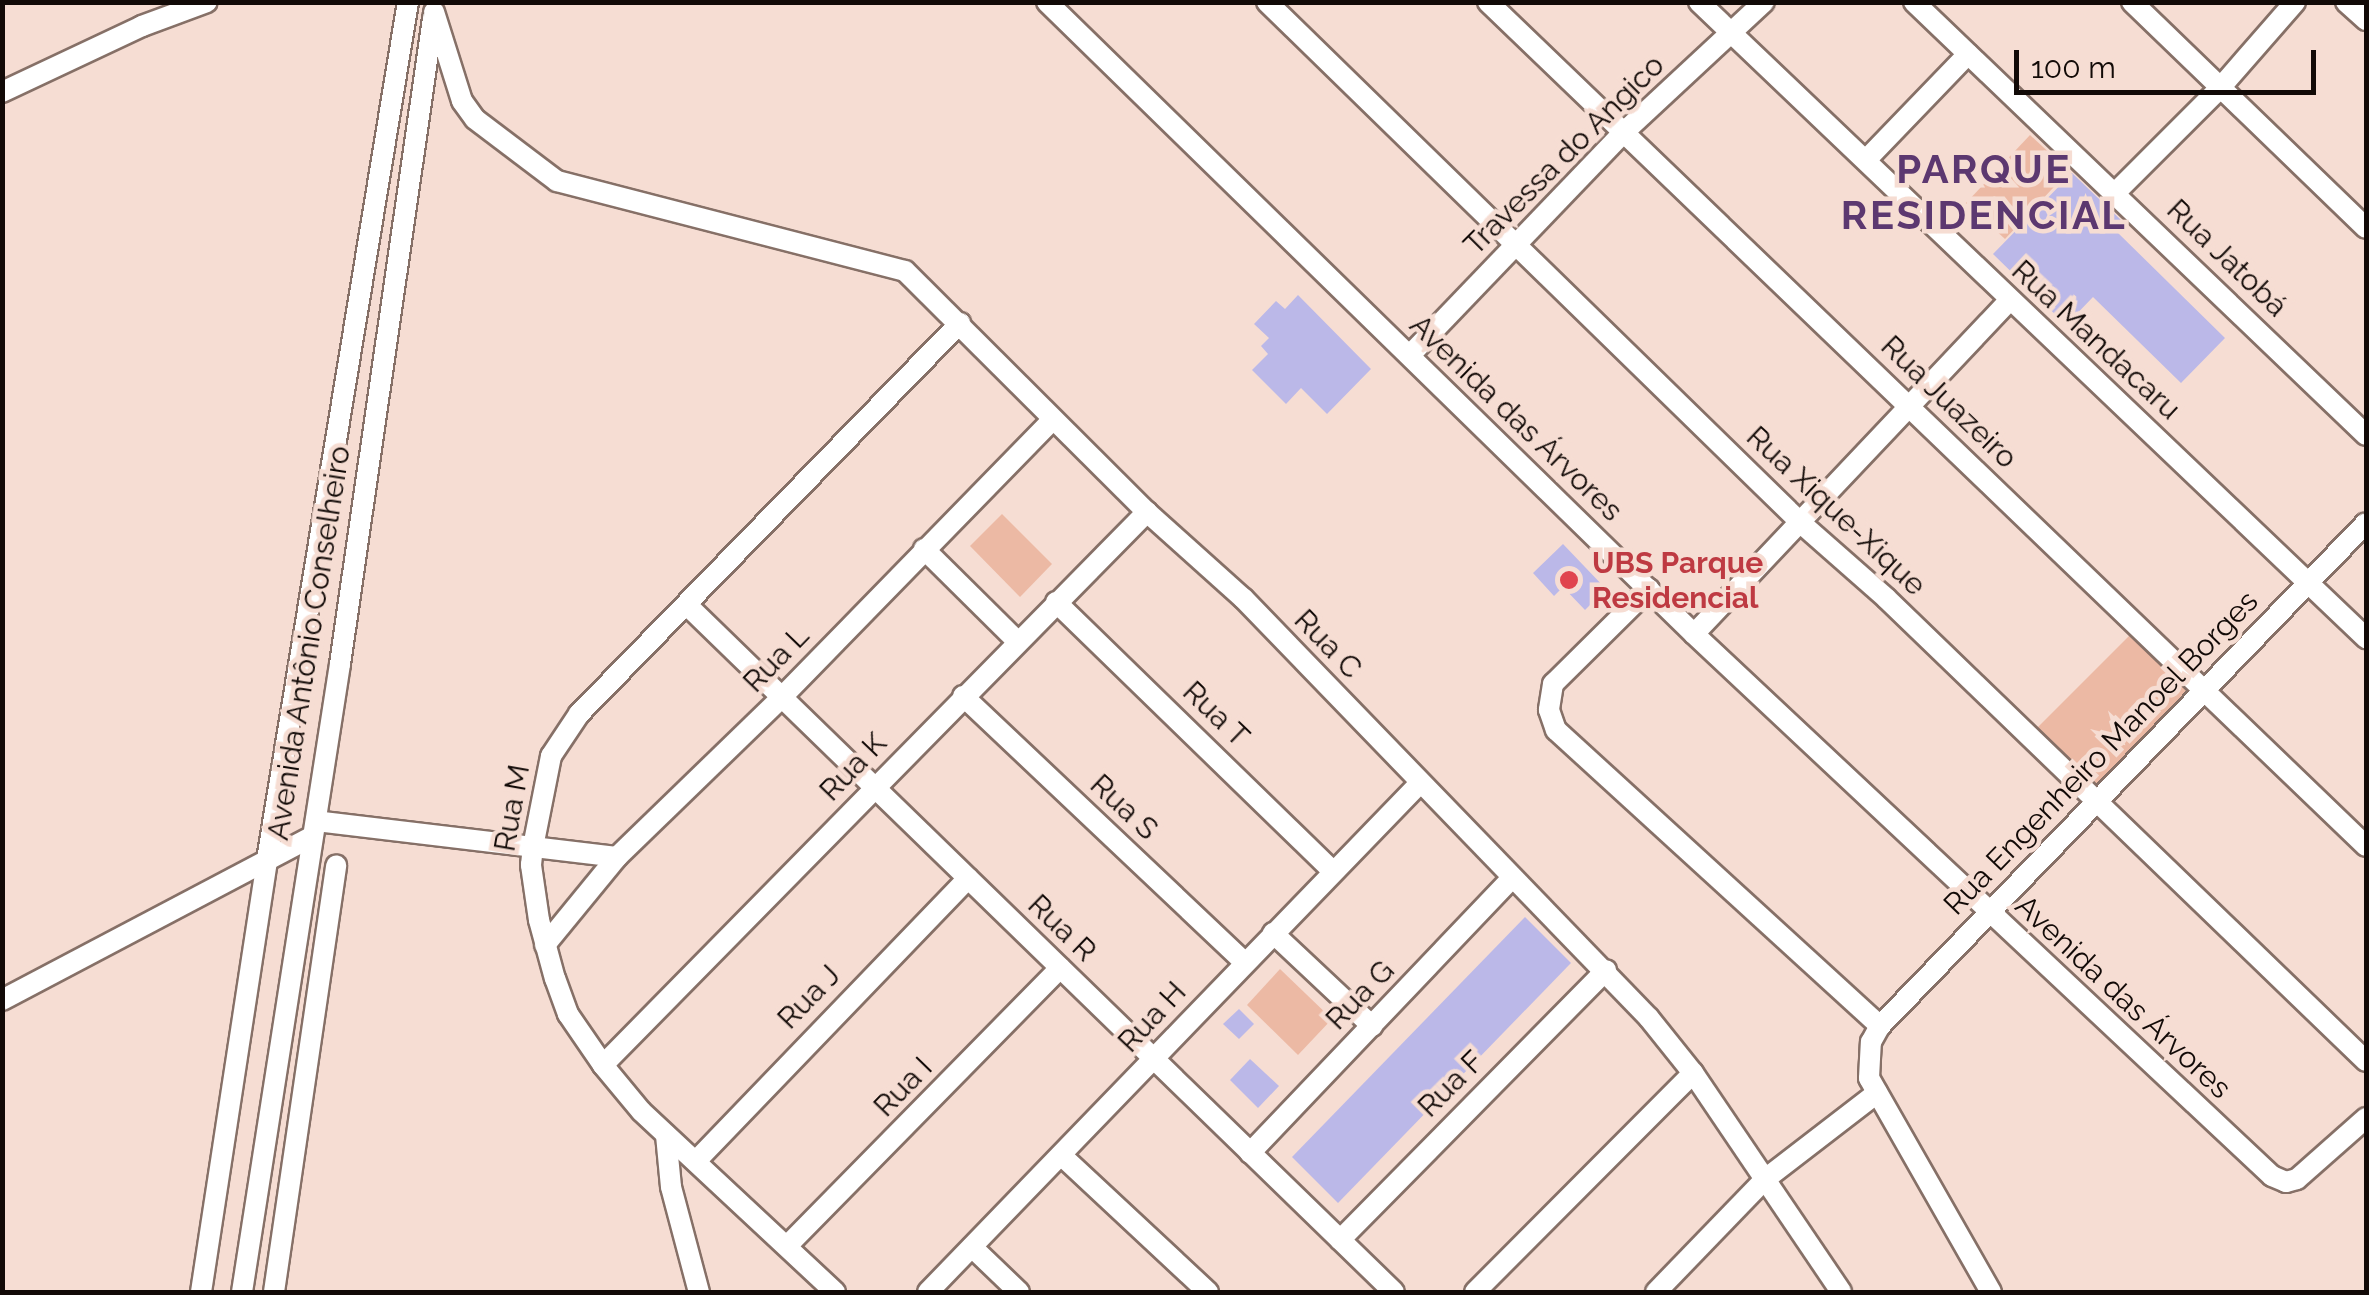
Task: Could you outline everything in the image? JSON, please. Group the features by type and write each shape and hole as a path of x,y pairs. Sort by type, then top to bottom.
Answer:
{"street":[{"path":"2,92 142,26 207,2"},
{"path":"201,1292 267,860 408,2"},
{"name":"Avenida das Árvores","path":"1047,2 1104,63 1694,634 1988,914 2272,1176 2286,1182 2304,1175 2366,1118"},
{"name":"Rua Xique-Xique","path":"1267,2 1518,242 1801,522 2366,1061"},
{"name":"Rua Juazeiro","path":"1488,2 2366,846"},
{"name":"Rua Mandacaru","path":"1699,2 2366,638"},
{"name":"Travessa do Angico","path":"1410,355 1624,132 1764,2"},
{"name":"Rua Jatobá","path":"1914,2 2366,435"},
{"path":"2132,2 2366,228"},
{"path":"2116,192 2220,88 2295,2"},
{"path":"2346,2 2366,20"},
{"name":"Rua C","path":"435,8 456,90 468,110 557,182 904,271 1147,512 1243,598 1512,878 1606,970 1693,1073 1834,1290"},
{"name":"Avenida Antônio Conselheiro","path":"242,1292 435,8"},
{"path":"1866,160 1968,54"},
{"path":"1694,634 2009,301"},
{"name":"Rua M","path":"835,1292 666,1135 603,1065 568,1014 545,944 531,865 533,847 551,756 564,734 960,323"},
{"name":"Rua L","path":"545,944 616,857 782,697 1053,419"},
{"name":"Rua K","path":"603,1065 1147,512"},
{"name":"Rua Engenheiro Manoel Borges","path":"1880,1026 2366,523"},
{"path":"924,549 1017,641"},
{"path":"1649,588 1553,684 1549,710 1556,730 1880,1026 1866,1069 1992,1292"},
{"name":"Rua T","path":"1056,602 1333,871"},
{"name":"Rua R","path":"688,606 1394,1292"},
{"name":"Rua S","path":"963,696 1244,962"},
{"name":"Rua H","path":"928,1292 1420,783"},
{"path":"2,1000 267,860 313,829 616,857"},
{"path":"274,1292 336,865"},
{"name":"Rua J","path":"697,1160 968,878"},
{"name":"Rua G","path":"1250,1153 1512,878"},
{"path":"1273,933 1372,1026"},
{"name":"Rua I","path":"788,1246 1060,968"},
{"name":"Rua F","path":"1340,1240 1606,970"},
{"path":"1474,1292 1693,1073"},
{"path":"1656,1292 1764,1180 1877,1093"},
{"path":"666,1135 671,1187 699,1292"},
{"path":"1061,1155 1208,1292"},
{"path":"972,1247 1019,1292"}],"shaded area":[{"path":"2030,135 2069,171 2005,239 1966,203"},
{"path":"1002,514 1052,564 1020,597 970,546"},
{"path":"2134,631 2193,690 2094,789 2035,730"},
{"path":"1280,969 1332,1019 1298,1055 1247,1005"}],"building":[{"path":"2072,173 2122,221 2116,231 2225,338 2181,383 2093,297 2066,325 1993,254"},
{"path":"1298,295 1371,369 1327,414 1301,388 1286,404 1252,370 1268,354 1261,346 1269,338 1254,324 1276,301 1285,309"},
{"name":"UBS Parque Residencial","path":"1563,544 1606,589 1585,610 1563,587 1554,596 1533,573"},
{"path":"1525,917 1571,963 1338,1203 1292,1157"},
{"path":"1239,1009 1254,1024 1239,1039 1223,1024"},
{"path":"1250,1059 1279,1086 1258,1108 1230,1080"}],"place":[{"name":"UBS Parque Residencial","path":"1569,580"}],"district":[{"name":"PARQUE RESIDENCIAL","path":"1984,192"}]}
